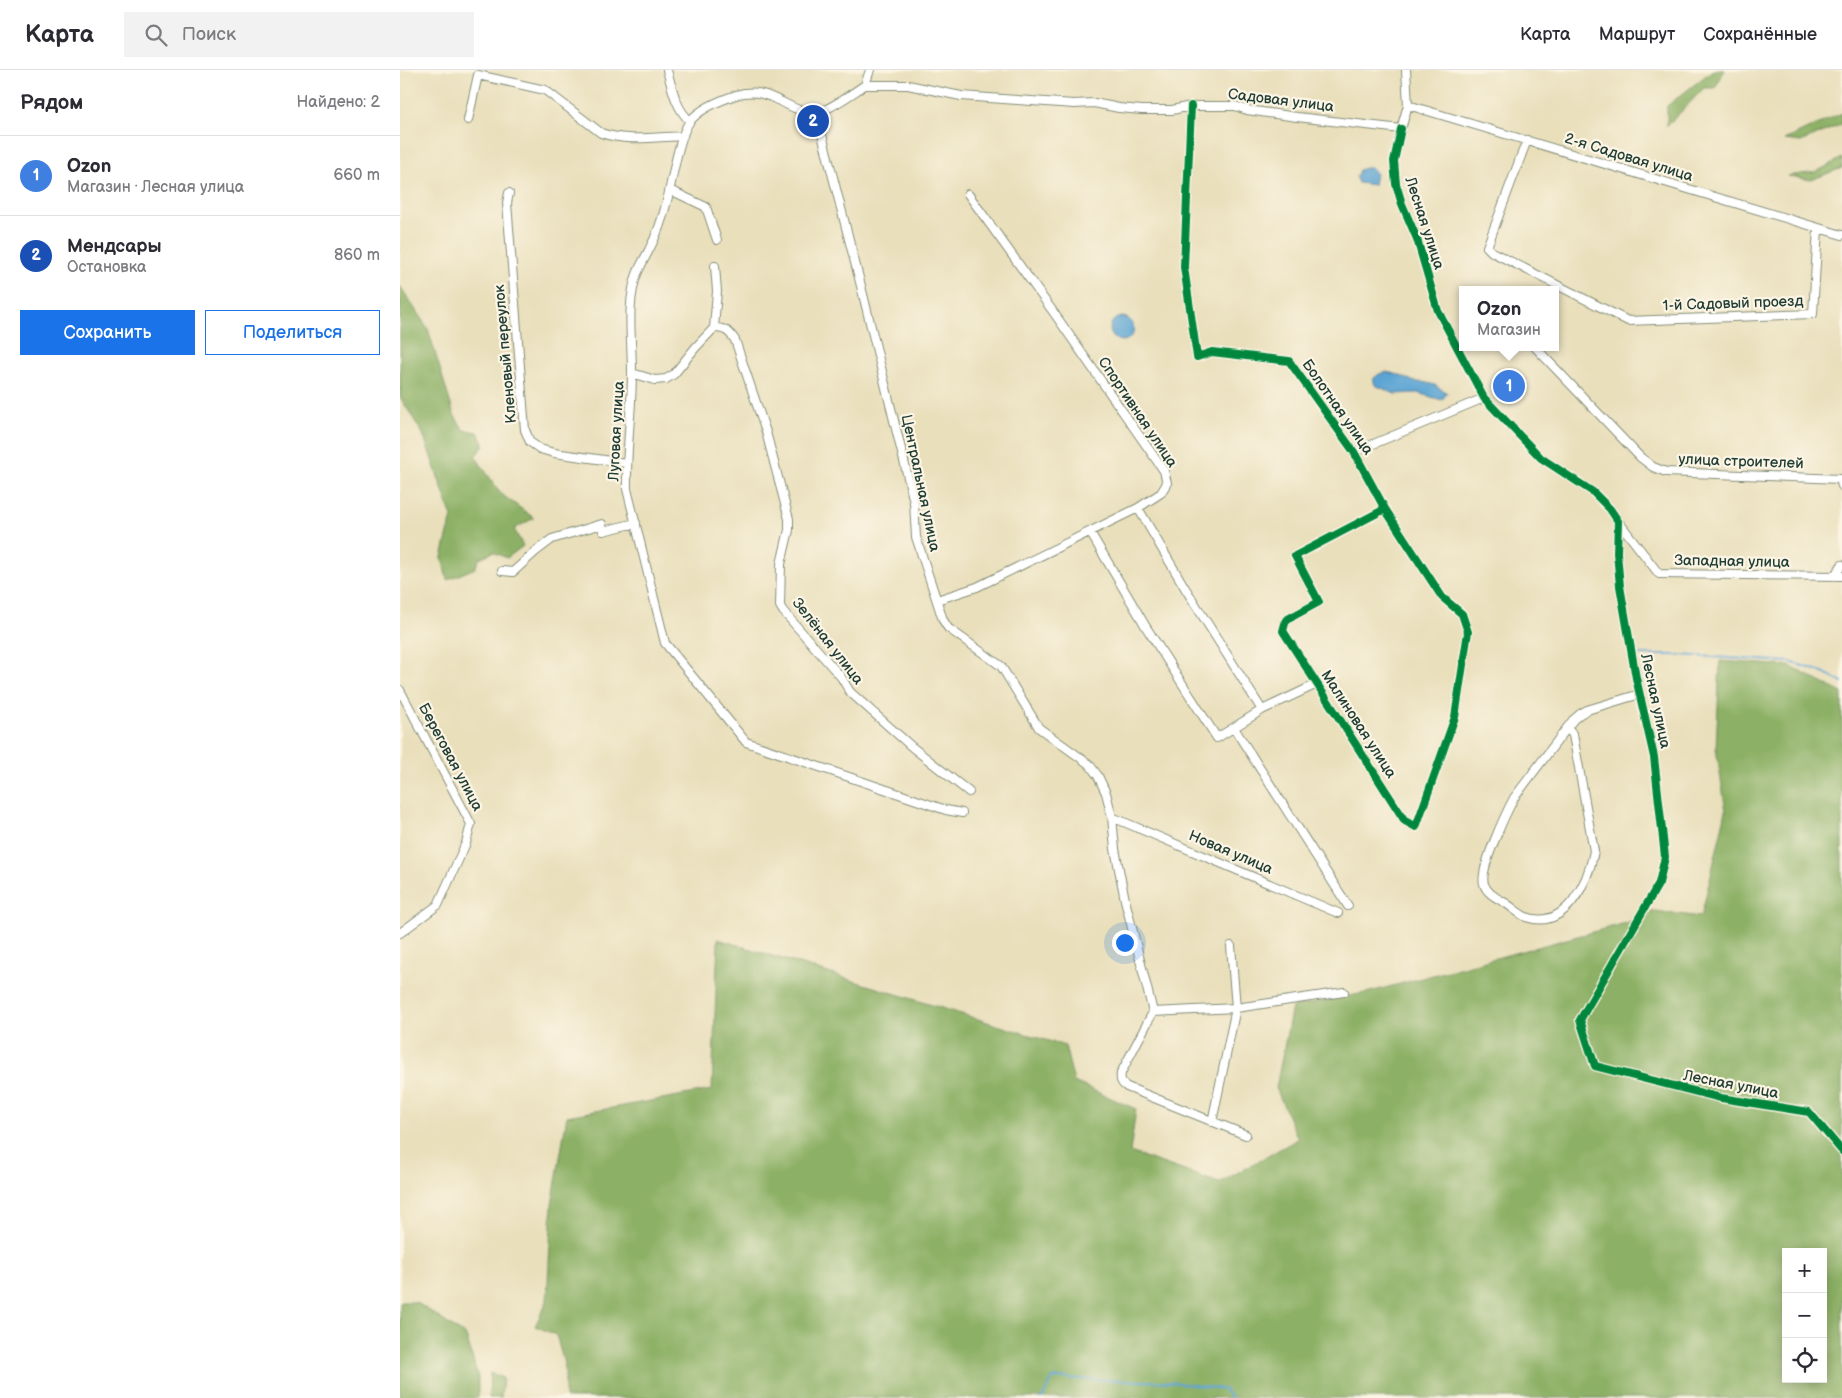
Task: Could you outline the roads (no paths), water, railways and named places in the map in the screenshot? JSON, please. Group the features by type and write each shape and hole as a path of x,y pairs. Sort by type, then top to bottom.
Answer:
{"street":[{"path":"667,70 679,107 690,121 707,108 749,92 764,93 792,106 819,115 865,85 870,70"},
{"path":"1401,129 1408,105 1406,70"},
{"path":"468,120 478,75 545,90 601,133 611,136 626,138 683,136"},
{"name":"Садовая улица","path":"865,85 908,85 961,96 1074,104 1094,102 1119,108 1142,110 1172,110 1191,106 1235,106 1247,110 1288,116 1401,129"},
{"name":"2-я Садовая улица","path":"1408,105 1842,235"},
{"name":"Болотная улица","path":"1191,106 1184,267 1197,357 1212,352 1289,361 1354,452 1385,509 1442,598 1462,614 1468,632"},
{"name":"Центральная улица","path":"819,115 914,502 916,537 940,612 948,628 1000,666 1039,728 1089,764 1098,776 1106,793 1112,817"},
{"name":"Луговая улица","path":"690,121 683,136 670,190 655,236 637,274 632,301 632,373 626,489 665,643 746,742 937,807 962,813"},
{"name":"Лесная улица","path":"1401,129 1394,161 1396,184 1402,204 1418,239 1438,311 1459,344"},
{"name":"1-й Садовый проезд","path":"1527,140 1488,247 1492,252 1628,321 1813,314 1818,228"},
{"path":"670,190 706,206 717,240"},
{"name":"Кленовый переулок","path":"509,193 507,203 519,366 525,430 530,442 540,449 554,453 626,463"},
{"name":"Спортивная улица","path":"937,600 977,587 1138,508 1161,492 1165,487 1167,479 1164,471 1054,313 968,194"},
{"path":"632,373 655,380 666,379 674,374 714,328 717,291 714,266"},
{"name":"Зелёная улица","path":"714,328 723,328 730,332 735,340 766,432 785,501 789,524 781,564 780,606 841,677 850,692 912,747 969,792"},
{"name":"Лесная улица","path":"1462,351 1484,398 1541,458 1593,492 1610,508 1618,522 1617,553 1620,586 1654,757 1666,857 1660,883 1580,1020 1595,1066 1720,1098 1809,1112 1842,1151"},
{"name":"улица строителей","path":"1538,351 1615,431 1653,467 1666,472 1840,479 1842,486"},
{"path":"1354,452 1484,398"},
{"path":"1138,508 1185,588 1262,710"},
{"name":"Малиновая улица","path":"1385,509 1294,556 1320,602 1286,620 1283,630 1405,820 1416,828 1455,717 1468,632"},
{"name":"Западная улица","path":"1618,522 1659,574 1838,576"},
{"path":"502,571 513,572 552,539 602,524 603,531 636,523"},
{"path":"1090,532 1146,627 1217,738 1262,710 1317,684"},
{"path":"1838,576 1842,565"},
{"name":"Береговая улица","path":"400,690 471,824 466,843 438,905 400,933"},
{"path":"1568,728 1572,734 1594,851 1592,864 1577,896 1568,908 1554,916 1539,919 1526,916 1490,893 1484,884 1483,874 1506,812 1514,798 1568,728 1580,714 1587,710 1640,694"},
{"path":"1234,728 1348,906"},
{"path":"1112,817 1114,849 1153,1012 1121,1073 1120,1079 1122,1084 1246,1135"},
{"name":"Новая улица","path":"1112,817 1338,913"},
{"path":"1212,1122 1236,1008 1231,946"},
{"path":"1153,1012 1236,1008 1344,992"}],"water":[{"path":"1371,168 1376,174 1374,185 1358,183 1356,178 1359,170"},
{"path":"1122,317 1127,318 1133,324 1133,334 1127,340 1122,341 1117,340 1111,334 1110,329 1111,324 1117,318"},
{"path":"1387,372 1415,382 1435,385 1447,393 1442,400 1417,393 1395,394 1375,385 1373,379 1379,374"}],"waterway":[{"path":"1641,655 1680,655 1790,662 1822,672 1842,682"},
{"path":"1042,1398 1053,1378 1171,1382 1223,1389 1232,1398"}],"place":[{"name":"Мендсары","path":"813,121"},
{"name":"Ozon","path":"1509,386"}]}
